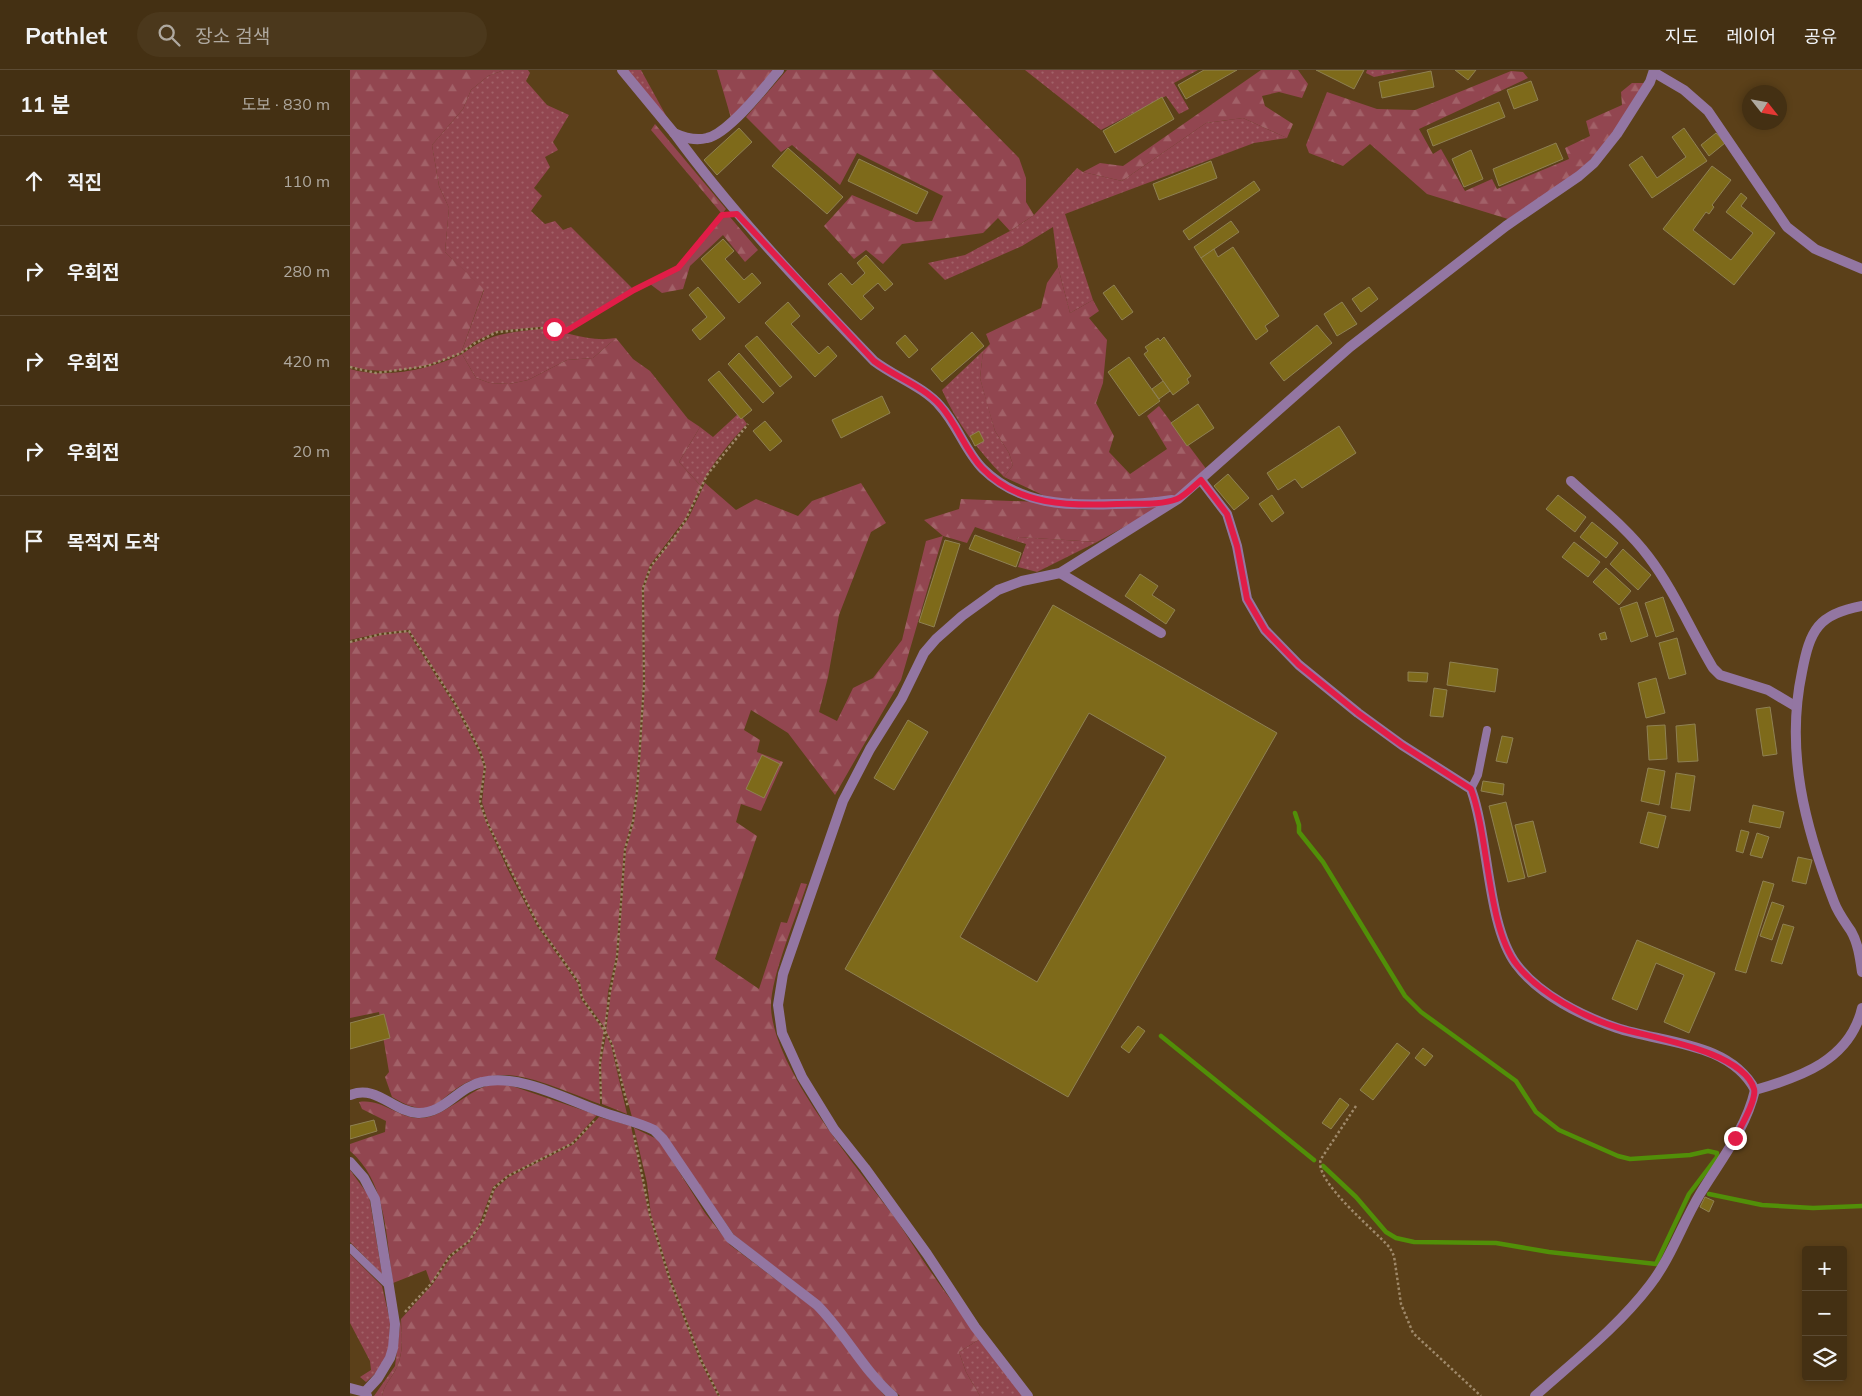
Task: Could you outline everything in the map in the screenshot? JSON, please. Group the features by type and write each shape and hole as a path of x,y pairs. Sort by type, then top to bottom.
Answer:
{"street":[{"path":"622,70 674,132 737,214 874,361 893,375 924,390 940,405 982,468 997,481 1042,501 1082,507 1178,499"},
{"path":"674,132 685,138 697,140 715,135 742,112 779,70"},
{"path":"1028,1396 975,1327 927,1254 866,1168 834,1129 802,1077 787,1047 779,1018 778,1005 783,974 843,800 870,750 902,698 924,652 962,616 998,590 1022,581 1060,573 1178,499 1321,372 1372,330 1506,226 1584,172 1617,134 1654,71 1684,90 1708,111 1786,227 1815,249 1862,269"},
{"path":"1201,480 1227,514 1237,546 1247,599 1265,630 1299,665 1358,713 1402,745 1471,789 1488,863 1497,917 1505,944 1515,963 1525,975 1557,1000 1618,1028 1678,1043 1719,1058 1743,1074 1755,1090"},
{"path":"1571,481 1634,539 1648,556 1662,576 1713,668 1720,675 1768,690 1795,706"},
{"path":"1060,573 1161,633"},
{"path":"1862,606 1838,611 1818,625 1807,648 1795,706 1796,750 1804,815 1836,907 1856,945 1862,972"},
{"path":"1755,1090 1784,1082 1839,1052 1857,1027 1862,1008"},
{"path":"350,1095 367,1092 379,1095 407,1110 417,1113 439,1108 472,1084 484,1081 509,1080 632,1121 659,1134 730,1238 817,1305 828,1316 876,1379 893,1396"},
{"path":"1535,1396 1564,1373 1650,1285 1663,1266 1694,1205 1735,1138 1752,1102 1755,1090"},
{"path":"350,1162 364,1178 375,1199 395,1324 393,1348 390,1358 378,1378 366,1394 350,1388"}],"lane":[{"path":"1471,789 1478,775 1487,730"},
{"path":"350,1248 389,1286"}],"path":[{"path":"350,368 376,372 427,366 461,354 475,343 497,332 540,328 566,331 634,290 678,268 722,215 737,214"},
{"path":"395,1324 431,1284 450,1256 469,1241 483,1220 494,1188 508,1176 573,1143 601,1112 600,1063 617,957 625,849 633,822 637,792 644,684 643,588 650,566 676,535 686,519 707,475 748,424"},
{"path":"350,642 381,634 409,631 456,705 480,752 485,767 480,802 487,822 538,925 579,983 582,998 612,1044 632,1121 650,1215 670,1280 701,1360 719,1396"},
{"path":"1356,1106 1321,1159 1319,1164 1320,1172 1332,1188 1390,1248 1394,1256 1401,1304 1413,1333 1481,1396"}],"green space":[{"path":"350,70 504,70 488,76 471,90 463,109 432,145 439,186 449,208 445,252 484,289 461,353 421,367 378,371 350,366"},
{"path":"504,70 528,70 530,73 526,81 547,105 569,115 553,142 558,150 545,157 550,167 534,188 542,196 531,211 545,224 555,221 563,230 571,227 633,289 565,330 540,327 497,331 474,342 461,353 484,290 445,252 449,208 439,186 432,145 463,109 471,90 488,76"},
{"path":"627,70 641,70 669,121"},
{"path":"717,70 774,70 731,118"},
{"path":"787,70 932,70 1019,158 1026,178 1026,202 1034,215 1010,231 998,218 983,233 902,244 883,264 866,250 854,259 824,226 852,195 916,222 932,221 943,196 857,153 840,185 792,145 781,152 746,117"},
{"path":"1025,70 1198,70 1174,83 1189,109 1179,114 1166,96 1101,130"},
{"path":"1261,70 1298,70 1308,84 1302,98 1279,92 1262,96 1265,106 1293,124 1287,138 1243,118 1206,123 1122,181 1083,172 1100,163 1123,166"},
{"path":"1367,70 1408,70 1374,77 1366,73"},
{"path":"1511,71 1523,72 1528,78 1419,129 1433,154 1441,149 1465,191 1492,179 1497,189 1569,159 1565,148 1590,136 1586,121 1622,105 1621,92 1632,83 1644,83 1626,114 1605,144 1589,161 1560,184 1508,219 1427,194 1370,144 1343,166 1309,153 1306,145 1327,92 1377,109 1415,110"},
{"path":"1243,118 1287,138 1254,143 1065,214 1093,300 1070,313 1058,267 1053,227 1022,246 945,280 928,263 965,255 1010,231 1034,215 1077,168 1083,172 1122,181 1206,123"},
{"path":"655,124 726,209 722,214 651,130"},
{"path":"723,216 730,217 758,250 745,262 723,235 690,266 683,289 662,293 650,284 678,269"},
{"path":"1058,267 1070,313 1093,300 1099,311 1089,318 1107,340 1103,383 1096,403 1114,436 1109,452 1130,474 1167,449 1147,416 1159,406 1207,470 1176,496 1078,503 1049,498 1004,477 1013,465 1009,453 995,431 980,378 983,351 990,344 986,334 1041,308 1047,283"},
{"path":"539,329 587,338 616,338 593,358 567,360 528,380 509,384 490,383 476,378 462,354 481,342 499,335"},
{"path":"616,338 633,359 650,371 688,419 700,427 679,462 701,486 686,518 650,565 642,588 643,684 636,792 632,821 624,849 616,957 608,992 605,1028 583,998 580,983 539,925 510,869 488,822 482,802 486,767 481,751 457,705 409,630 381,633 350,640 350,369 364,372 393,373 422,368 462,354 476,378 490,383 509,384 528,380 567,360 593,358"},
{"path":"983,351 980,378 995,431 1009,453 1013,465 1004,477 969,436 954,414 942,390"},
{"path":"739,413 747,424 710,469 701,486 679,462 700,427 713,437"},
{"path":"705,483 736,510 756,499 798,516 812,501 861,483 886,523 871,532 839,615 828,677 819,712 837,721 853,688 873,678 902,640 926,541 943,536 901,680 835,795 788,733 751,710 744,730 760,740 757,752 783,762 761,811 741,804 736,822 757,836 715,959 759,989 781,922 787,923 801,883 807,884 775,980 771,1008 776,1032 786,1059 819,1116 893,1215 936,1279 980,1339 959,1352 966,1372 980,1396 900,1396 879,1376 820,1302 734,1235 662,1131 632,1117 612,1043 606,1031 618,957 626,849 634,822 638,792 645,684 644,588 652,566 688,519"},
{"path":"961,499 1039,502 1083,510 1155,505 1155,510 1097,542 1018,537 1016,541 975,527 967,543 943,536 924,520 959,509"},
{"path":"1018,537 1097,542 1037,572 1018,567 1026,544 1016,541"},
{"path":"408,632 455,706 479,752 484,767 479,802 508,870 537,926 578,984 581,999 604,1031 599,1063 600,1104 542,1082 508,1075 489,1076 470,1081 428,1108 407,1105 392,1097 385,1077 389,1072 379,1012 350,1018 350,643 381,635"},
{"path":"606,1035 611,1045 627,1114 602,1104 601,1064"},
{"path":"496,1083 515,1087 597,1115 572,1143 508,1175 493,1187 478,1228 469,1241 449,1255 431,1284 426,1270 393,1283 383,1212 378,1195 371,1178 350,1151 350,1144 385,1132 386,1121 362,1109 359,1102 376,1103 406,1116 422,1118 439,1113 476,1091"},
{"path":"599,1117 631,1126 649,1215 669,1280 700,1361 718,1396 382,1396 400,1359 402,1345 401,1319 432,1285 451,1257 470,1242 484,1220 495,1189 509,1177 574,1144"},
{"path":"634,1128 659,1140 705,1213 730,1245 823,1315 869,1378 885,1396 720,1396 702,1360 671,1279 651,1215 647,1183"},
{"path":"350,1170 369,1196 382,1274 350,1242"},
{"path":"350,1254 382,1286 390,1321 389,1351 378,1371 366,1382 360,1377 371,1370 370,1361 350,1323"},
{"path":"401,1319 402,1345 398,1365 382,1396 374,1396 395,1366"},
{"path":"980,1339 1025,1396 980,1396 966,1372 959,1352"}],"building":[{"path":"1204,70 1237,70 1186,99 1178,85"},
{"path":"1316,70 1364,70 1354,89"},
{"path":"1455,70 1476,70 1468,80"},
{"path":"1431,71 1434,87 1382,98 1379,82"},
{"path":"1531,81 1538,100 1514,109 1507,90"},
{"path":"1162,97 1174,119 1115,153 1103,131"},
{"path":"1499,102 1505,117 1433,146 1427,130"},
{"path":"739,128 752,142 717,175 704,160"},
{"path":"1684,128 1707,161 1652,198 1629,165 1642,156 1657,178 1686,157 1672,137"},
{"path":"1716,133 1725,143 1709,156 1701,145"},
{"path":"1556,143 1563,159 1499,186 1493,169"},
{"path":"788,148 843,197 827,214 772,166"},
{"path":"1471,150 1483,179 1464,187 1452,159"},
{"path":"859,159 928,192 917,214 848,181"},
{"path":"1211,161 1217,178 1159,200 1153,184"},
{"path":"1712,166 1731,180 1712,205 1714,207 1709,214 1706,212 1693,230 1731,260 1753,233 1726,212 1741,193 1747,198 1741,206 1775,233 1734,285 1663,229"},
{"path":"1254,181 1260,190 1189,240 1183,231"},
{"path":"1231,221 1239,232 1201,258 1194,247"},
{"path":"723,239 734,251 725,259 744,280 752,273 761,283 739,303 701,259"},
{"path":"1233,247 1279,316 1265,326 1268,331 1256,340 1201,258 1214,249 1218,257"},
{"path":"866,255 893,284 885,291 878,283 863,296 874,308 861,320 828,284 841,273 852,285 865,273 857,263"},
{"path":"1114,285 1133,312 1122,320 1103,293"},
{"path":"698,287 725,318 700,340 692,330 707,317 689,295"},
{"path":"1369,287 1378,299 1361,312 1352,299"},
{"path":"788,302 800,316 791,324 819,354 828,346 837,356 815,377 765,323"},
{"path":"1342,302 1357,324 1337,336 1324,314"},
{"path":"1317,325 1332,343 1284,381 1270,363"},
{"path":"972,332 984,346 942,382 931,369"},
{"path":"905,335 918,350 909,358 896,343"},
{"path":"757,336 792,377 780,387 745,346"},
{"path":"1164,337 1191,376 1187,379 1189,383 1173,395 1144,354 1148,351 1145,347 1158,338 1160,341"},
{"path":"739,353 774,393 763,403 728,364"},
{"path":"1129,357 1160,401 1139,416 1108,372"},
{"path":"719,371 752,410 741,419 708,380"},
{"path":"1163,381 1170,391 1159,399 1152,389"},
{"path":"882,396 890,413 841,438 832,420"},
{"path":"1198,404 1214,428 1187,446 1171,423"},
{"path":"765,421 782,441 770,451 753,431"},
{"path":"1339,426 1356,453 1302,488 1295,479 1278,490 1267,473"},
{"path":"979,431 984,441 975,446 970,436"},
{"path":"1228,474 1249,498 1234,510 1214,486"},
{"path":"1272,495 1284,513 1272,522 1259,504"},
{"path":"1558,495 1586,517 1575,532 1546,509"},
{"path":"1592,522 1618,543 1606,558 1580,537"},
{"path":"975,535 1021,553 1016,567 969,549"},
{"path":"945,540 960,544 934,627 919,622"},
{"path":"1574,542 1600,562 1588,577 1562,557"},
{"path":"1623,549 1651,575 1638,590 1610,564"},
{"path":"1606,568 1631,591 1619,605 1593,582"},
{"path":"1140,574 1158,586 1152,595 1175,610 1166,624 1125,596"},
{"path":"1663,597 1674,631 1656,637 1645,603"},
{"path":"1637,602 1648,636 1631,642 1620,608"},
{"path":"1053,605 1277,733 1068,1097 845,969","holes":["1089,713 1166,757 1037,982 960,937"]},
{"path":"1605,632 1607,639 1601,640 1599,634"},
{"path":"1677,638 1686,674 1669,679 1659,643"},
{"path":"1450,662 1498,669 1495,692 1447,685"},
{"path":"1408,672 1428,673 1427,682 1408,681"},
{"path":"1656,678 1665,713 1646,718 1638,683"},
{"path":"1434,688 1447,690 1443,717 1430,716"},
{"path":"1770,707 1777,754 1763,756 1756,709"},
{"path":"908,720 928,732 894,790 874,778"},
{"path":"1695,724 1698,761 1678,762 1676,726"},
{"path":"1665,725 1667,759 1649,760 1647,726"},
{"path":"1502,736 1513,738 1507,763 1496,761"},
{"path":"762,755 780,764 764,798 746,789"},
{"path":"1648,768 1665,771 1659,805 1641,801"},
{"path":"1676,773 1695,776 1690,811 1671,808"},
{"path":"1483,781 1504,784 1503,795 1481,791"},
{"path":"1506,802 1525,878 1508,882 1489,806"},
{"path":"1753,805 1784,812 1780,828 1749,822"},
{"path":"1648,812 1666,816 1658,848 1640,843"},
{"path":"1533,821 1546,872 1528,877 1515,825"},
{"path":"1741,830 1749,832 1743,853 1736,851"},
{"path":"1757,833 1769,837 1762,858 1750,855"},
{"path":"1798,857 1812,860 1806,884 1792,881"},
{"path":"1763,881 1774,884 1746,973 1735,970"},
{"path":"1772,902 1784,906 1772,940 1760,936"},
{"path":"1783,924 1794,927 1782,964 1771,961"},
{"path":"1637,940 1715,973 1689,1033 1664,1022 1684,975 1656,963 1637,1010 1612,999"},
{"path":"384,1014 390,1038 350,1049 350,1023"},
{"path":"1138,1026 1145,1031 1129,1053 1121,1047"},
{"path":"1397,1043 1410,1053 1373,1100 1360,1090"},
{"path":"1423,1048 1433,1056 1425,1066 1415,1058"},
{"path":"1340,1098 1349,1105 1331,1129 1322,1123"},
{"path":"374,1120 377,1131 350,1139 350,1126"},
{"path":"1705,1197 1714,1201 1709,1212 1700,1207"}],"waterway":[{"path":"1295,813 1299,832 1323,862 1405,996 1421,1012 1516,1081 1536,1112 1559,1130 1618,1156 1630,1159 1690,1155 1708,1151 1717,1153 1717,1157 1689,1194 1656,1264 1549,1252 1496,1243 1414,1242 1396,1238 1386,1232 1356,1197 1323,1166"},
{"path":"1161,1036 1314,1160"},
{"path":"1709,1194 1762,1205 1813,1208 1862,1206"}],"route":[{"path":"554,329 566,331 592,313 678,268 722,215 737,214 769,251 874,361 893,375 924,390 940,405 982,468 997,481 1042,501 1082,507 1178,499 1201,480 1227,514 1237,546 1247,599 1254,615 1265,630 1299,665 1358,713 1402,745 1471,789 1488,863 1497,917 1505,944 1515,963 1525,975 1557,1000 1590,1016 1618,1028 1702,1050 1733,1066 1743,1074 1755,1090 1752,1102 1735,1138"}]}
